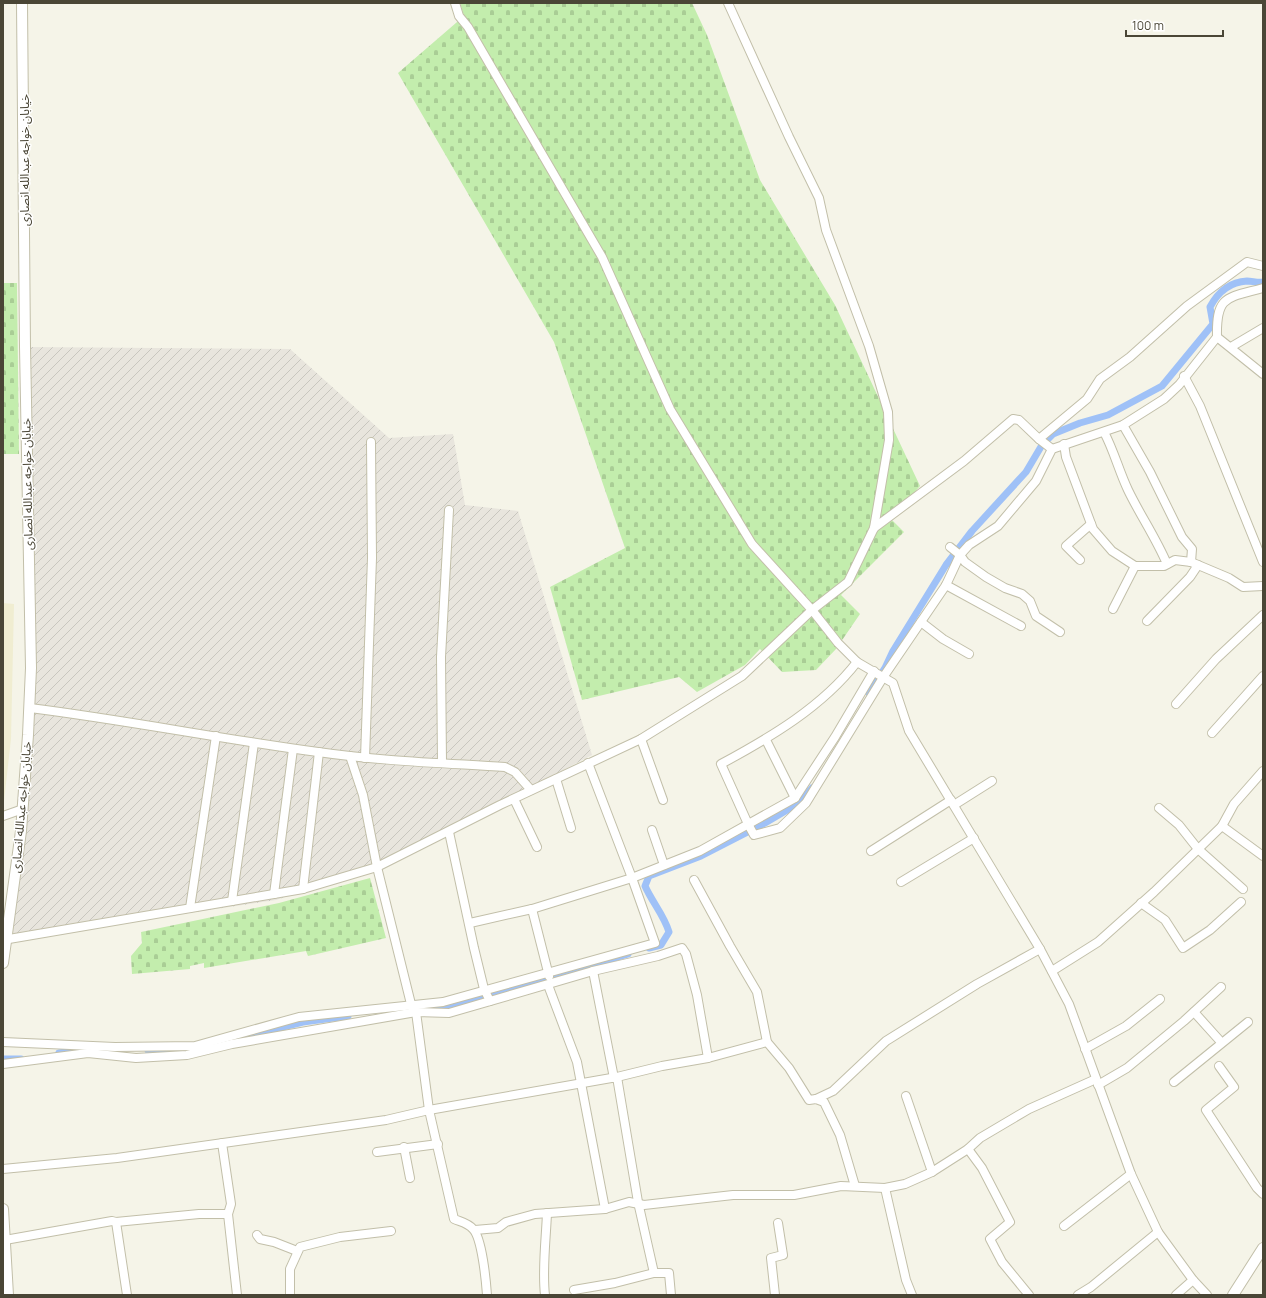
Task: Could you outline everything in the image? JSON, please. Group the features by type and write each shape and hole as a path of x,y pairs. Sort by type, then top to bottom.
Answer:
{"street":[{"name":"خیابان خواجه عبدالله انصاری","path":"3,963 23,809 30,708 31,668 24,347 22,3"},
{"path":"455,3 459,16 468,27 602,258 670,409 752,544 812,610 838,643 858,662 884,676 893,683 909,731 1040,949 1069,1004 1131,1174 1158,1232 1193,1280 1207,1295"},
{"path":"5,940 302,889 377,867 531,790 641,739 742,676 812,610 848,582 874,528 889,440 888,412 869,346 826,230 820,198 789,137 728,3"},
{"path":"1039,439 1087,399 1100,379 1130,357 1186,306 1247,262 1263,266"},
{"path":"858,662 825,698 766,740 721,764 754,835 780,828 806,803 884,676 946,585 960,555 969,545 998,526 1036,481 1052,449 1104,432 1123,424 1164,400 1179,385 1184,376 1217,338 1217,319 1219,310 1226,301 1234,295 1263,288"},
{"path":"1231,347 1263,328"},
{"path":"1217,338 1231,347 1263,374"},
{"path":"1184,376 1200,406 1263,562"},
{"path":"874,528 964,462 1013,419 1019,420 1052,449"},
{"path":"1123,424 1150,472 1182,537 1192,549 1195,563 1190,577 1147,621"},
{"path":"1104,432 1128,489 1156,538 1167,564"},
{"path":"365,758 372,558 371,442"},
{"path":"1064,444 1066,457 1093,529 1112,551 1135,566 1164,566 1175,560 1195,563 1229,578 1243,587 1263,586"},
{"path":"442,763 441,657 448,557 448,510"},
{"path":"1080,560 1066,546 1091,524"},
{"path":"950,548 986,578 1005,588 1022,594 1030,602 1036,616 1060,632"},
{"path":"1113,609 1135,566"},
{"path":"946,585 1021,626"},
{"path":"1176,704 1216,659 1263,615"},
{"path":"921,622 943,639 969,654"},
{"path":"470,923 532,909 632,878 700,851 795,798 835,737 874,671"},
{"path":"1212,733 1263,676"},
{"path":"30,708 88,715 292,749 365,758 505,767 515,772 531,790"},
{"path":"190,908 216,736"},
{"path":"641,739 663,800"},
{"path":"766,740 795,798"},
{"path":"232,901 254,743"},
{"path":"274,894 292,749"},
{"path":"302,889 319,752"},
{"path":"350,756 363,795 377,867 411,1004 416,1012 429,1110 454,1219 468,1224 475,1230 479,1240 487,1295"},
{"path":"588,763 632,878 655,943 658,956"},
{"path":"1052,971 1098,942 1142,903 1222,826 1234,804 1263,771"},
{"path":"556,779 571,828"},
{"path":"871,852 992,781"},
{"path":"514,799 537,847"},
{"path":"1159,808 1179,825 1198,849 1243,889"},
{"path":"3,816 23,809"},
{"path":"1222,826 1263,856"},
{"path":"652,830 664,865"},
{"path":"449,832 484,989 490,1001"},
{"path":"901,882 974,838"},
{"path":"694,880 757,992 767,1042 789,1068 809,1100 816,1099 832,1091 886,1041 977,984 1040,949"},
{"path":"1142,903 1165,920 1183,948 1210,930 1242,902"},
{"path":"532,909 550,984 577,1062 605,1209"},
{"path":"3,1042 115,1047 195,1046 299,1017 411,1004 443,1002 484,989 655,943"},
{"path":"3,1064 88,1054 136,1058 187,1055 232,1044 416,1012 449,1013 593,970 658,956 682,948 686,954 697,995 708,1058"},
{"path":"593,970 616,1078 638,1202 654,1273"},
{"path":"475,1230 498,1228 506,1222 535,1214 605,1209 629,1202 638,1202 644,1205 733,1195 794,1195 841,1186 884,1188 905,1184 932,1172 968,1149 980,1138 1029,1108 1097,1082 1127,1068 1194,1012 1221,987"},
{"path":"1085,1049 1126,1026 1160,999"},
{"path":"1194,1012 1221,1042"},
{"path":"1221,1042 1224,1043 1248,1022"},
{"path":"3,1169 117,1158 386,1120 429,1110 616,1078 662,1066 708,1058 767,1042"},
{"path":"1174,1082 1218,1048 1221,1042"},
{"path":"1219,1066 1234,1088 1206,1110 1257,1188 1263,1194"},
{"path":"906,1096 932,1172"},
{"path":"816,1099 824,1102 840,1135 855,1186"},
{"path":"222,1143 231,1204 228,1214 237,1295"},
{"path":"377,1152 404,1147 438,1144"},
{"path":"404,1147 410,1178"},
{"path":"968,1149 982,1168 1010,1222 990,1239 1002,1262 1028,1295"},
{"path":"1064,1226 1131,1174"},
{"path":"884,1188 906,1280 912,1295"},
{"path":"3,1209 8,1295"},
{"path":"545,1295 543,1278 545,1267 547,1213"},
{"path":"5,1240 112,1221 116,1222 199,1214 228,1214"},
{"path":"116,1222 127,1295"},
{"path":"775,1295 771,1258 783,1255 778,1223"},
{"path":"290,1295 290,1268 300,1247 340,1238 391,1230"},
{"path":"1078,1295 1091,1287 1158,1232"},
{"path":"257,1236 260,1239 274,1242 298,1251"},
{"path":"1233,1295 1263,1248"},
{"path":"574,1290 615,1283 654,1273 669,1273 671,1295"},
{"path":"1176,1295 1193,1280"}],"shaded area":[{"path":"25,347 290,349 389,438 453,434 465,505 518,511 592,755 377,867 276,900 7,940 28,735"},
{"path":"3,603 14,604 11,739 3,810"}],"green space":[{"path":"460,3 692,3 707,35 760,180 835,305 920,486 891,519 904,532 841,595 860,614 836,649 816,670 782,672 760,649 745,665 697,692 679,677 582,700 550,587 625,548 554,342 398,73 464,16"},
{"path":"3,283 17,283 19,454 3,454"},
{"path":"370,878 386,938 308,956 306,951 204,968 204,963 190,966 190,969 132,974 131,956 142,943 141,932 279,903"}],"waterway":[{"path":"869,693 946,565 972,531 1026,472 1042,445 1053,434 1080,423 1108,415 1162,386 1213,324 1210,307 1220,292 1235,283 1247,281 1263,282"},
{"path":"649,948 661,945 669,932 645,886 649,876 701,856 765,823 799,803 812,788"},
{"path":"426,1007 454,1007 628,954"},
{"path":"223,1042 303,1022 348,1016"},
{"path":"59,1053 88,1048"},
{"path":"148,1050 187,1051 194,1049"},
{"path":"3,1059 21,1059"}]}
